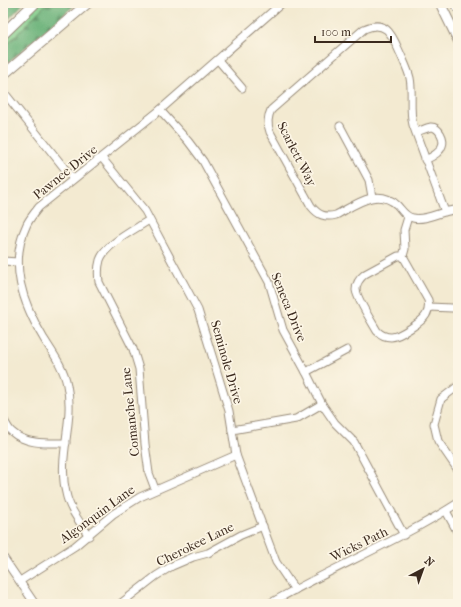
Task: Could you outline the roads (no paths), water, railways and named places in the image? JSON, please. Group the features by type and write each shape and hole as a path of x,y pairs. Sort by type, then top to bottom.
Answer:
{"highway":[{"path":"3,34 35,3"}],"main road":[{"path":"3,75 88,3"},
{"path":"440,3 458,40"},
{"path":"456,3 458,8"}],"street":[{"name":"Pawnee Drive","path":"88,536 72,511 66,494 63,478 70,402 67,383 60,365 34,321 21,288 18,262 20,241 28,223 39,207 160,110 282,3"},
{"name":"Scarlett Way","path":"372,197 330,216 320,215 315,212 310,206 270,132 267,119 270,110 364,29 374,25 384,27 392,35 408,71 411,84 411,116 444,212"},
{"path":"218,60 242,88"},
{"path":"3,91 73,179"},
{"name":"Seneca Drive","path":"160,110 188,141 203,161 269,282 283,330 322,404 335,423 354,442 404,535"},
{"path":"340,126 369,180 372,197 388,198 408,217 419,218 458,210"},
{"path":"416,132 429,127 436,129 442,138 443,142 441,149 437,154 426,160"},
{"name":"Seminole Drive","path":"102,158 137,200 150,220 198,310 222,384 236,455 276,562 295,590"},
{"path":"403,256 398,256 361,277 357,285 357,295 377,331 387,336 398,336 421,320 427,314 429,307 428,300 403,256 404,230 408,217"},
{"name":"Comanche Lane","path":"150,220 110,246 101,258 98,272 99,282 133,349 139,368 145,444 149,473 155,489"},
{"path":"3,261 18,262"},
{"path":"429,307 452,308"},
{"path":"306,372 347,350"},
{"path":"458,386 441,399 434,424 438,441 458,470"},
{"path":"232,430 296,419 322,404"},
{"path":"3,419 12,432 21,438 38,442 66,443"},
{"name":"Algonquin Lane","path":"20,581 75,546 126,505 155,489 236,455"},
{"name":"Wicks Path","path":"269,604 404,535 458,503"},
{"path":"446,511 458,533"},
{"name":"Cherokee Lane","path":"120,604 156,576 172,566 193,557 208,553 241,535 263,526"},
{"path":"3,557 35,604"}]}
